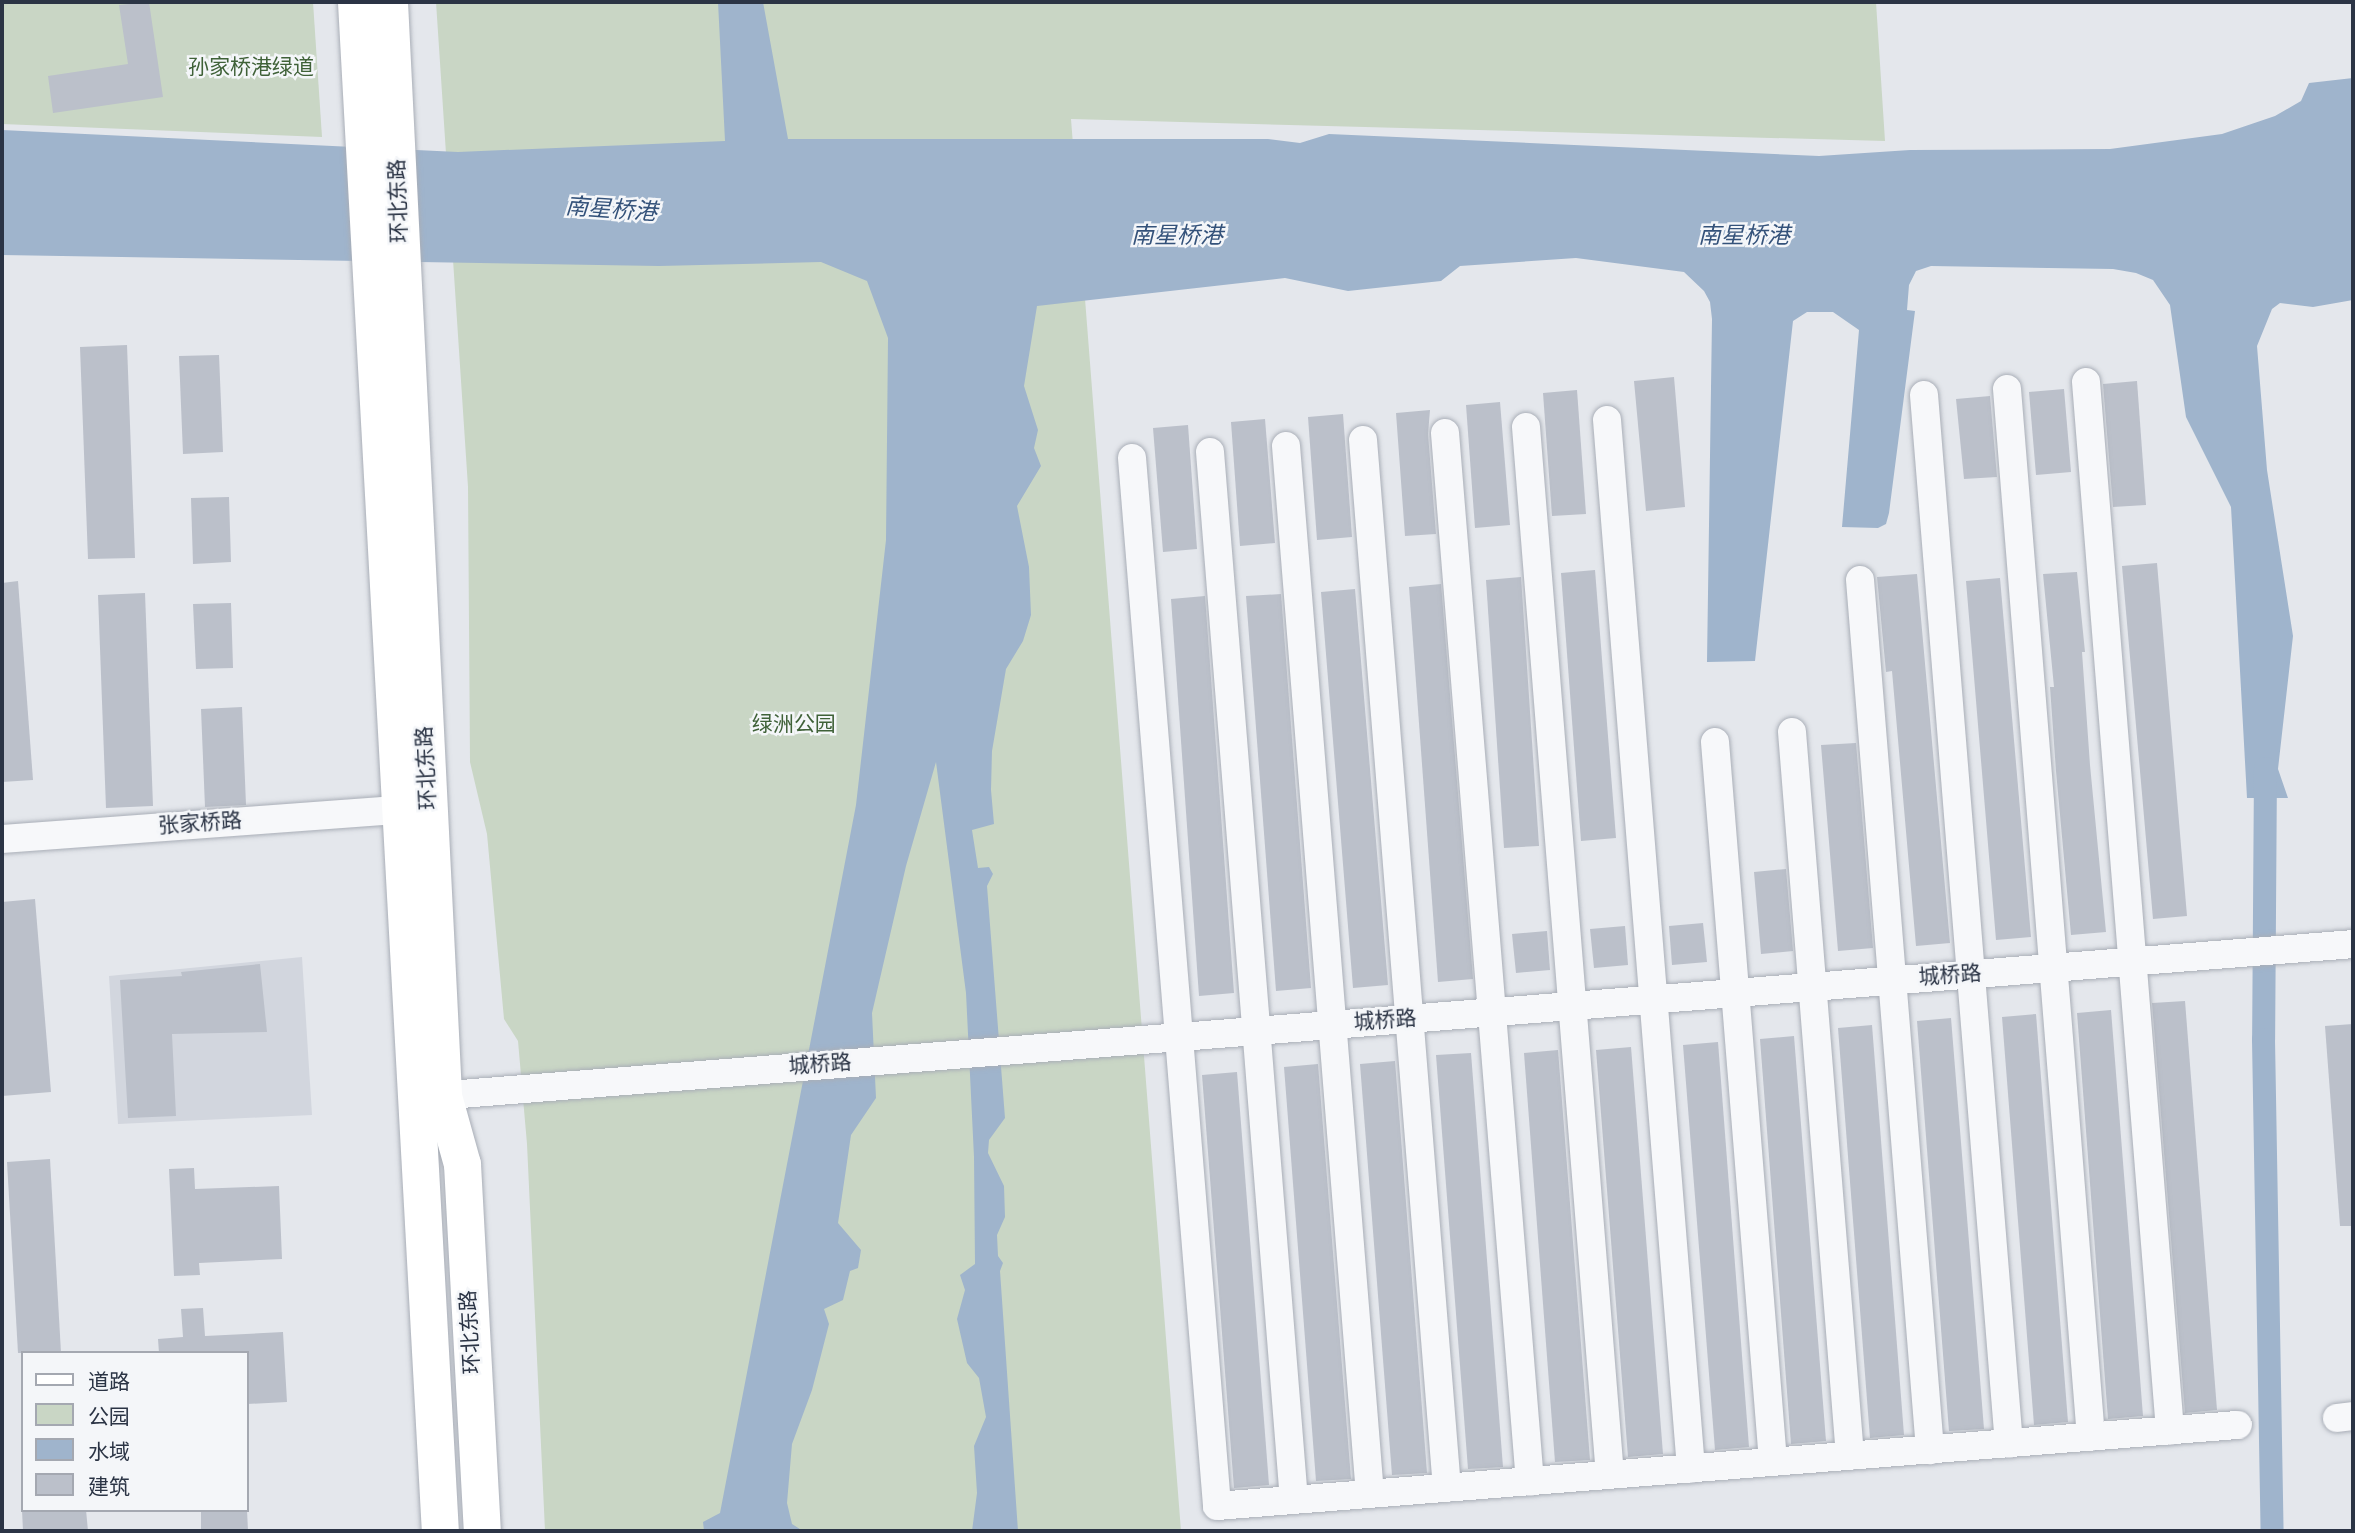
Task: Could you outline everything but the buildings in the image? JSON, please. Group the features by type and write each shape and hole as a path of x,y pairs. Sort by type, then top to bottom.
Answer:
{"main road":[{"name":"环北东路","path":"356,2 379,123"},
{"name":"环北东路","path":"388,2 379,123 430,1097 440,1531"},
{"name":"环北东路","path":"386,281 399,810 430,1097 462,1164 482,1531"}],"street":[{"path":"2086,382 2170,1431"},
{"path":"2007,389 2091,1437"},
{"path":"1924,395 2009,1444"},
{"path":"1607,420 1691,1469"},
{"path":"1526,427 1610,1475"},
{"path":"1445,433 1530,1482"},
{"path":"1363,440 1447,1488"},
{"path":"1286,446 1370,1494"},
{"path":"1210,452 1294,1500"},
{"path":"1132,458 1217,1506 2238,1425"},
{"path":"1860,580 1930,1450"},
{"path":"1792,732 1850,1456"},
{"path":"1715,742 1773,1462"},
{"name":"张家桥路","path":"2,839 399,810"},
{"name":"城桥路","path":"430,1097 2353,944"}],"shaded area":[{"path":"302,957 312,1115 118,1124 109,976"}],"green space":[{"name":"孙家桥港绿道","path":"2,2 313,2 322,137 2,124"},
{"name":"绿洲公园","path":"436,2 1876,2 1885,141 1071,119 1181,1531 545,1531 527,1144 518,1041 504,1019 487,834 470,762 468,487"}],"water":[{"name":"南星桥港","path":"718,2 763,2 788,139 1268,139 1300,143 1329,134 1819,156 1910,150 2110,149 2222,134 2275,116 2301,101 2309,83 2353,78 2353,300 2313,307 2280,303 2272,309 2257,346 2267,470 2293,636 2278,769 2288,798 2247,798 2231,507 2186,417 2170,305 2153,280 2136,273 2113,269 1931,266 1916,271 1909,285 1907,310 1915,311 1889,513 1886,524 1878,528 1842,527 1859,330 1833,312 1807,312 1793,321 1755,661 1707,662 1712,319 1710,302 1704,291 1684,272 1576,258 1460,266 1441,281 1348,291 1285,278 1037,306 1024,386 1038,430 1034,448 1041,466 1017,506 1029,567 1031,615 1023,641 1006,669 992,751 994,824 972,830 978,868 989,867 993,874 987,886 1005,1118 989,1140 988,1153 1004,1186 1005,1217 997,1235 998,1256 1003,1263 1000,1271 1018,1531 972,1531 977,1493 974,1446 986,1417 979,1378 967,1363 957,1319 965,1290 960,1275 975,1264 974,1157 966,993 936,762 906,866 872,1013 876,1098 851,1135 838,1223 861,1250 858,1268 850,1271 843,1300 824,1309 829,1324 812,1390 792,1444 787,1503 792,1524 803,1531 704,1531 703,1522 720,1513 856,805 886,540 888,338 867,281 821,262 659,266 2,255 2,130 458,152 725,141"}],"waterway":[{"path":"2265,768 2263,1039 2272,1531"}]}
